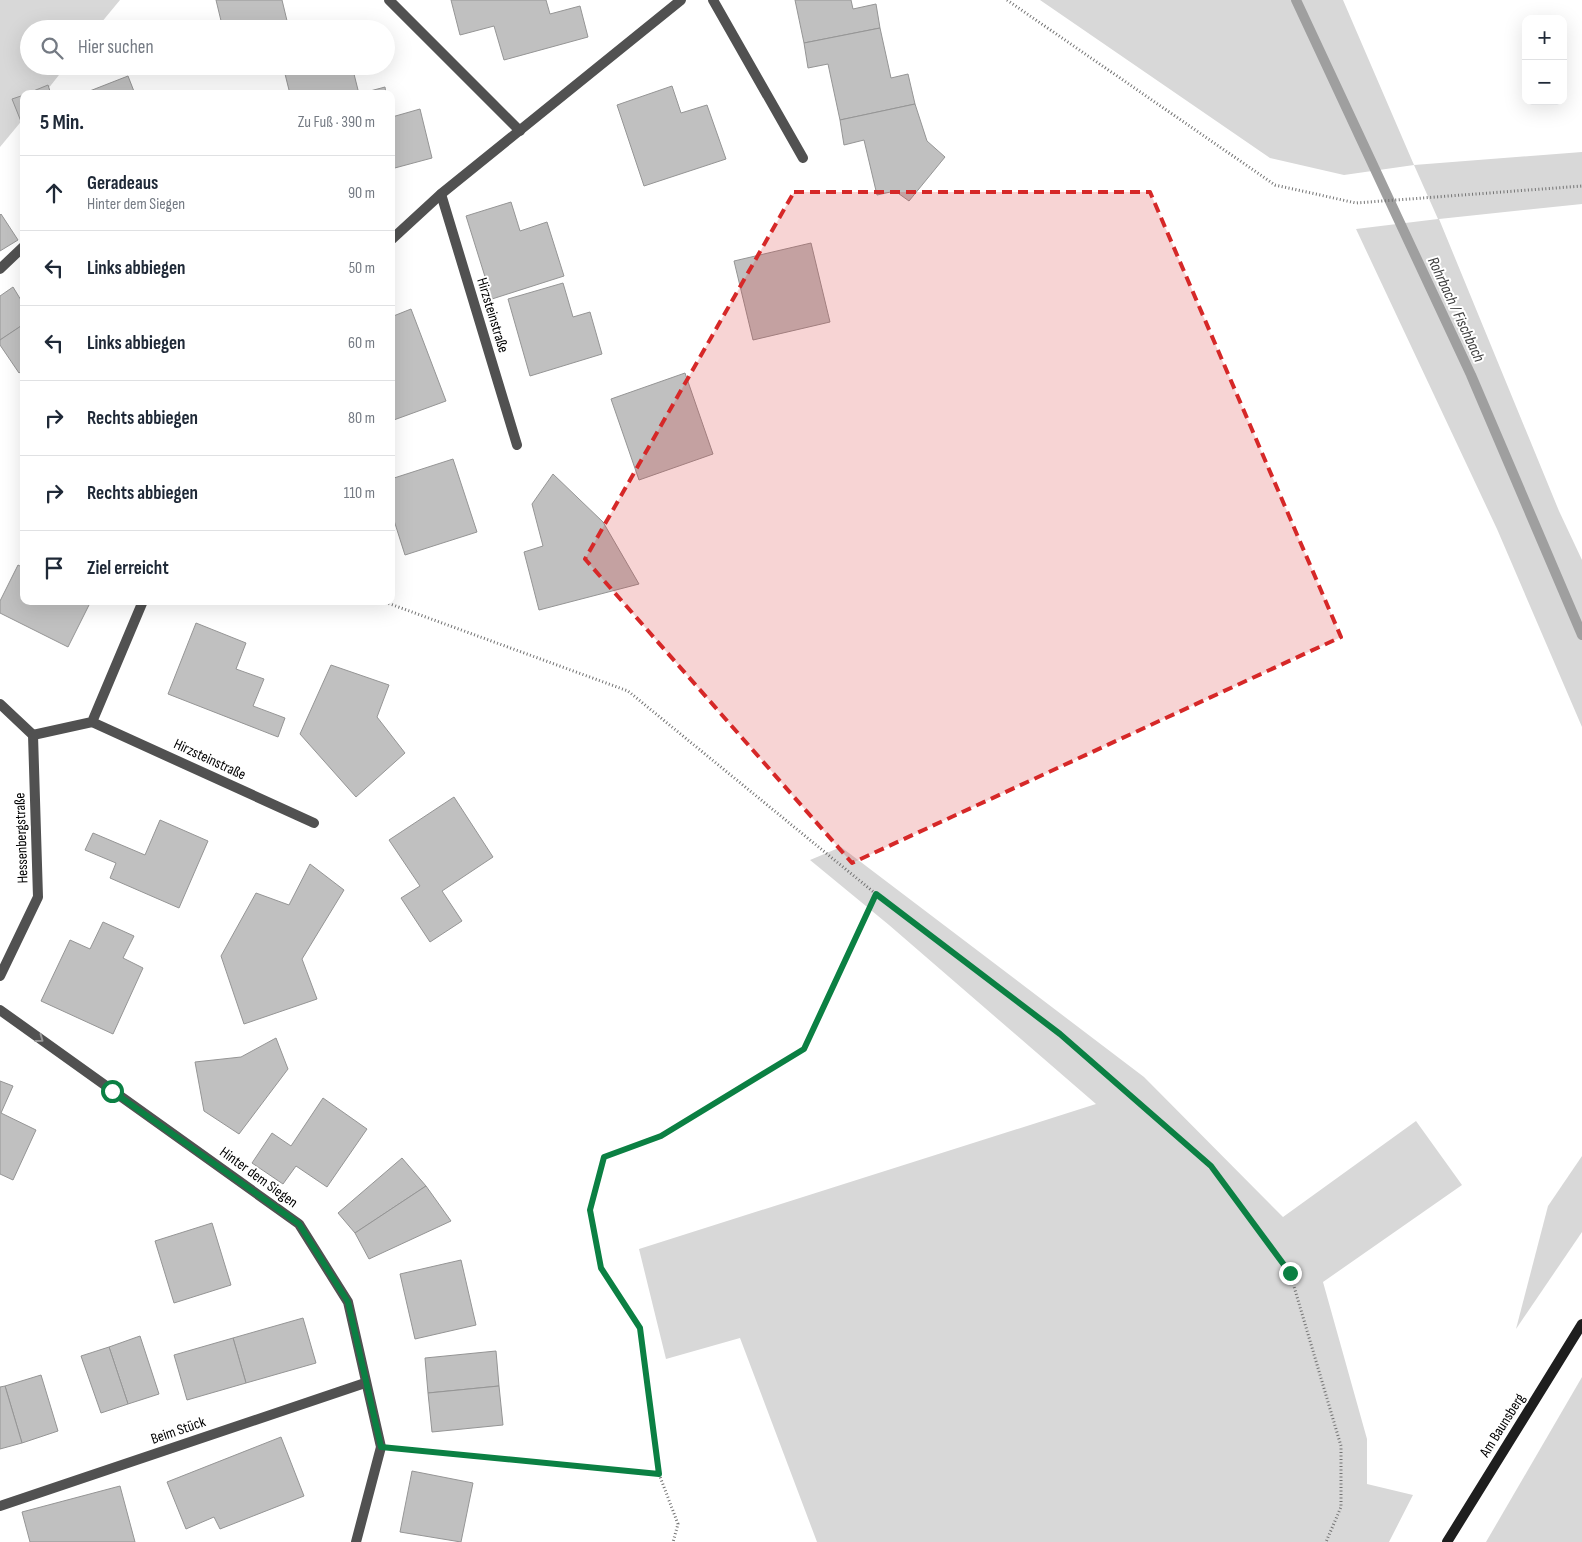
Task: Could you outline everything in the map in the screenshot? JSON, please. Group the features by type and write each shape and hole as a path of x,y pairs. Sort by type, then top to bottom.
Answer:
{"main road":[{"name":"Am Baunsberg","path":"1447,1542 1582,1324"}],"street":[{"path":"388,0 520,131"},
{"path":"395,236 441,194 682,0"},
{"path":"713,0 803,158"},
{"name":"Hirzsteinstraße","path":"441,194 517,445"},
{"path":"0,269 20,250"},
{"path":"0,704 33,735 92,722 141,605"},
{"name":"Hirzsteinstraße","path":"92,722 314,823"},
{"name":"Hessenbergstraße","path":"0,976 38,897 33,735"},
{"name":"Hinter dem Siegen","path":"0,1010 299,1224 348,1302 381,1447 356,1542"},
{"name":"Beim Stück","path":"0,1506 365,1383"}],"path":[{"path":"1007,0 1275,185 1356,203 1582,186"},
{"path":"393,605 628,692 876,894 1060,1034 1211,1166 1290,1273 1341,1446 1341,1507 1326,1542"},
{"path":"673,1542 678,1524 659,1474 640,1328 601,1268 590,1210 604,1157 661,1136 804,1049 876,894"},
{"path":"381,1447 659,1474"}],"highlighted area":[{"path":"794,192 1150,192 1341,637 852,863 585,559"}],"shaded area":[{"path":"0,0 120,0 103,20 20,20 20,75 59,75 47,90 20,90 20,123 0,147"},
{"path":"1040,0 1343,0 1414,165 1344,175 1270,158"},
{"path":"1582,152 1582,204 1439,219 1559,511 1582,560 1582,727 1497,529 1356,229 1438,219 1414,165"},
{"path":"841,847 1144,1077 1283,1217 1416,1121 1462,1185 1323,1282 1367,1439 1367,1484 1413,1495 1389,1542 817,1542 740,1338 666,1359 639,1249 1096,1104 889,925 810,860"},
{"path":"1582,1156 1582,1232 1516,1329 1548,1206"},
{"path":"1582,1377 1582,1542 1486,1542"}],"building":[{"path":"216,0 282,0 287,20 221,20"},
{"path":"451,0 546,0 550,14 580,6 588,37 504,60 494,26 460,35"},
{"path":"795,0 851,0 853,9 876,4 880,28 804,43"},
{"path":"880,28 891,78 908,74 915,104 840,120 828,64 808,68 804,43"},
{"path":"285,75 354,75 358,90 289,90"},
{"path":"128,76 133,90 92,90"},
{"path":"48,85 50,90 36,90"},
{"path":"672,86 681,113 707,105 726,159 644,186 617,105"},
{"path":"385,87 385,90 374,90"},
{"path":"20,96 20,119 12,99"},
{"path":"915,104 927,141 945,157 909,201 895,191 877,195 864,140 844,145 840,120"},
{"path":"420,109 432,158 395,168 395,116"},
{"path":"511,202 520,231 547,222 564,276 492,299 466,216"},
{"path":"0,215 18,240 0,251"},
{"path":"811,243 830,322 753,340 734,261"},
{"path":"563,283 573,317 590,312 602,354 530,376 508,299"},
{"path":"13,287 20,298 20,327 0,340 0,296"},
{"path":"411,309 446,401 395,420 395,315"},
{"path":"20,327 19,373 0,345 0,340"},
{"path":"685,373 713,454 639,480 611,399"},
{"path":"453,459 477,532 405,555 395,524 395,478"},
{"path":"553,474 603,522 639,584 539,610 524,552 543,546 532,504"},
{"path":"18,565 20,566 20,605 89,605 68,647 0,613 0,601"},
{"path":"196,623 246,643 236,669 264,679 253,706 285,718 278,737 168,694"},
{"path":"331,665 389,685 377,717 405,753 356,797 300,734"},
{"path":"454,797 493,857 442,891 462,921 430,942 401,898 420,886 389,840"},
{"path":"160,820 208,841 179,908 110,878 116,863 85,850 93,833 145,855"},
{"path":"310,864 344,890 302,959 317,999 244,1024 221,956 256,893 289,905"},
{"path":"103,922 134,936 123,958 143,968 113,1034 41,1001 70,940 90,949"},
{"path":"276,1038 288,1069 239,1134 204,1111 195,1062 241,1057"},
{"path":"0,1081 13,1086 1,1113 36,1130 13,1180 0,1174"},
{"path":"323,1098 367,1129 327,1187 296,1166 283,1184 252,1163 272,1133 291,1146"},
{"path":"402,1158 426,1186 355,1233 338,1213"},
{"path":"426,1186 451,1221 369,1259 355,1233"},
{"path":"212,1223 231,1285 174,1303 155,1241"},
{"path":"461,1260 476,1325 415,1339 400,1274"},
{"path":"303,1318 316,1363 246,1383 233,1338"},
{"path":"140,1336 159,1394 128,1404 109,1347"},
{"path":"233,1338 246,1383 187,1400 174,1355"},
{"path":"109,1347 128,1404 101,1413 81,1356"},
{"path":"496,1351 499,1386 428,1393 425,1358"},
{"path":"41,1375 58,1431 22,1443 5,1386"},
{"path":"5,1386 22,1443 0,1449 0,1387"},
{"path":"499,1386 503,1425 432,1432 428,1393"},
{"path":"281,1437 304,1496 220,1529 214,1517 186,1529 167,1482"},
{"path":"412,1471 473,1483 461,1542 400,1532"},
{"path":"120,1486 135,1542 30,1542 22,1512"}],"waterway":[{"name":"Rohrbach / Fischbach","path":"1296,0 1471,375 1582,635"}],"route":[{"path":"112,1091 299,1224 348,1302 381,1447 659,1474 640,1328 601,1268 590,1210 604,1157 661,1136 804,1049 876,894 1060,1034 1211,1166 1290,1273"}]}
